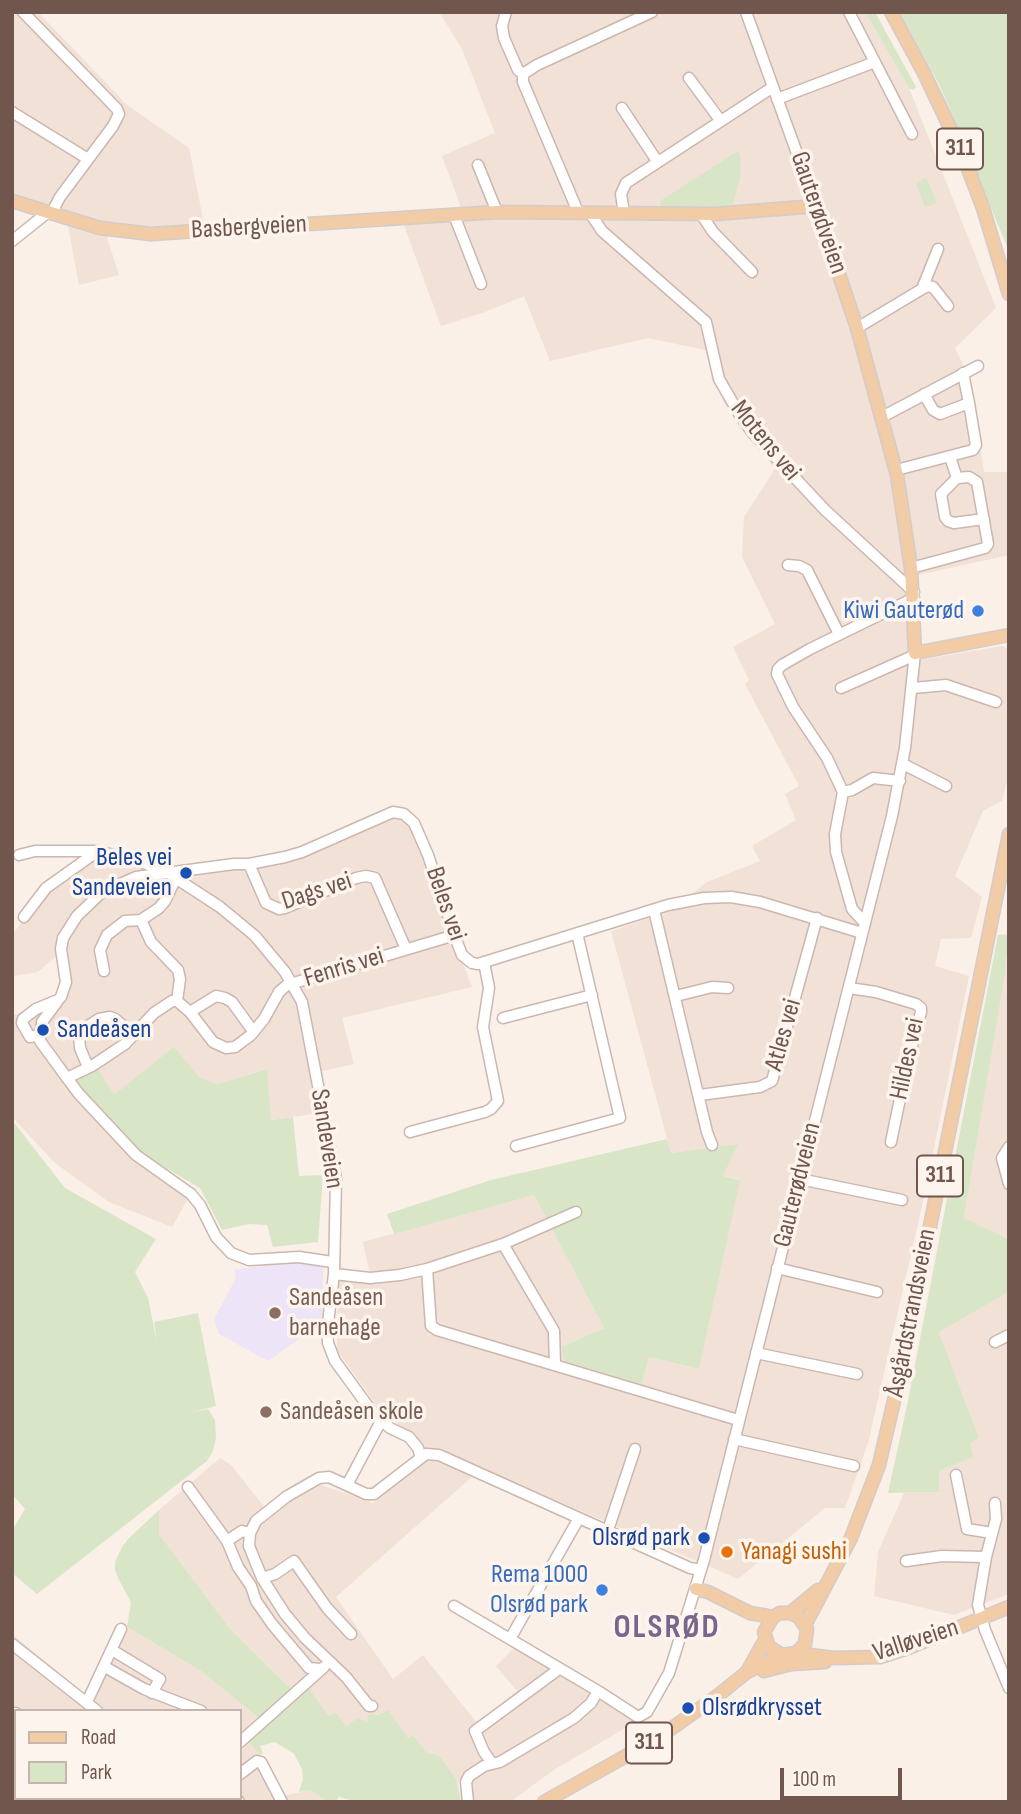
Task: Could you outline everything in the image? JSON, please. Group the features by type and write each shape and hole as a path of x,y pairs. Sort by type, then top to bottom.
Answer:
{"main road":[{"name":"311","path":"891,12 924,72 962,153 990,230 1009,294"},
{"name":"Basbergveien","path":"12,201 100,228 151,234 497,212 701,215 816,206"},
{"name":"Gauterødveien","path":"816,206 857,327 897,475 914,595 915,654"},
{"path":"915,654 1009,635"},
{"path":"966,644 1009,644"},
{"name":"Åsgårdstrandsveien","path":"806,1629 829,1576 865,1506 879,1465 1009,834"},
{"name":"Åsgårdstrandsveien","path":"790,1613 815,1594 829,1576"},
{"path":"696,1589 708,1592 750,1613 773,1617"},
{"path":"696,1589 705,1598 748,1618 765,1636 771,1649 782,1655"},
{"name":"Valløveien","path":"796,1653 855,1658 895,1653 1009,1607"},
{"name":"311","path":"747,1672 773,1617 780,1613 790,1613"},
{"path":"790,1613 799,1617 806,1629"},
{"name":"311","path":"544,1802 658,1738 747,1672 782,1655 796,1653 805,1644 806,1629"},
{"name":"Valløveien","path":"806,1629 823,1647 855,1658"},
{"path":"732,1684 745,1682 775,1667 855,1658"}],"street":[{"path":"12,241 49,213 119,114 23,12"},
{"name":"Motens vei","path":"506,12 502,26 503,35 584,212 706,322 719,379 752,432 825,510 914,595"},
{"path":"523,74 652,12"},
{"name":"Gauterødveien","path":"746,12 816,206"},
{"path":"849,12 912,134"},
{"path":"777,99 876,62"},
{"path":"690,78 720,120"},
{"path":"624,213 621,194 624,186 657,161 773,87"},
{"path":"622,108 657,161"},
{"path":"12,112 88,159"},
{"path":"478,165 497,212"},
{"path":"454,215 481,284"},
{"path":"701,215 713,232 752,272"},
{"path":"922,289 938,248"},
{"path":"857,327 928,286 933,287 948,306"},
{"path":"882,417 978,366"},
{"path":"904,468 975,448 963,373"},
{"path":"924,394 937,413 942,414 969,402"},
{"path":"950,457 957,478"},
{"path":"911,569 985,548 989,542 976,480 969,477 957,478 941,494 945,517 954,523 984,519"},
{"path":"788,565 807,570 839,634"},
{"path":"863,927 852,909 836,852 835,834 843,792 827,758 793,707 777,674 778,669 790,660 914,595"},
{"path":"841,688 915,654"},
{"name":"Gauterødveien","path":"454,1606 638,1717 647,1712 671,1667 701,1570 900,781 915,654"},
{"path":"913,688 946,685 996,702"},
{"path":"903,764 946,786"},
{"path":"843,792 873,778 900,781"},
{"name":"Beles vei","path":"40,1035 43,1022 65,990 61,949 63,938 77,916 95,896 108,887 136,877 249,864 302,852 381,816 399,812 410,819 428,855 462,955 478,964 684,901 731,897 863,927"},
{"name":"Sandeveien","path":"19,855 50,850 98,851 144,863 169,874 244,926 292,984 306,1016 336,1179 332,1262 334,1274 327,1331 330,1352 381,1421 409,1437 418,1448 421,1458"},
{"path":"24,917 46,888 98,851"},
{"name":"Dags vei","path":"249,864 266,903 279,909 356,878 375,878 407,949"},
{"path":"104,971 100,950 107,935 125,921 141,920 159,908 174,882 169,874"},
{"path":"654,910 712,1145"},
{"name":"Atles vei","path":"700,1095 760,1087 772,1081 817,918"},
{"path":"69,1077 113,1054 162,1006 177,1000 180,979 178,970 151,942 141,920"},
{"path":"516,1146 620,1118 577,933"},
{"name":"Fenris vei","path":"177,1000 191,1012 213,1042 226,1048 239,1046 264,1019 279,992 292,984 455,935"},
{"path":"410,1132 485,1112 498,1101 483,1027 489,988 484,962"},
{"path":"676,996 712,987 729,988"},
{"name":"Hildes vei","path":"849,988 876,992 916,1004 920,1008 891,1142"},
{"path":"503,1018 592,995"},
{"path":"191,1012 216,996 225,998 238,1009 253,1031"},
{"path":"58,1000 36,1009 23,1019 22,1023 30,1037 40,1035 40,1041 79,1094 136,1155 191,1194 200,1205 216,1237 231,1253 250,1260 299,1257 332,1262"},
{"path":"88,1067 80,1048 79,1036 88,1026 99,1019 110,1017 134,1035"},
{"path":"1009,1147 1002,1158 1009,1184"},
{"path":"800,1179 902,1200"},
{"path":"334,1274 370,1279 426,1269 503,1244 576,1212"},
{"path":"503,1244 554,1331 555,1365"},
{"path":"426,1269 429,1315 431,1326 437,1330 738,1420"},
{"path":"777,1269 877,1292"},
{"path":"995,1342 1009,1335"},
{"path":"756,1353 857,1374"},
{"path":"346,1485 381,1421"},
{"path":"734,1439 854,1466"},
{"path":"608,1530 635,1449"},
{"path":"372,1706 325,1665 285,1614 262,1578 249,1546 250,1533 256,1521 273,1506 312,1481 329,1477 366,1494 374,1494 429,1454 448,1458 690,1568 701,1570"},
{"path":"956,1475 967,1529 992,1533"},
{"path":"188,1487 227,1541 256,1601 272,1623 309,1668 325,1665"},
{"name":"Valløveien","path":"982,1618 978,1605 996,1519 995,1503"},
{"path":"510,1640 579,1518"},
{"path":"227,1541 242,1531 250,1533"},
{"path":"906,1561 942,1556 986,1557"},
{"path":"262,1578 275,1574 294,1561 327,1608 351,1634"},
{"path":"982,1618 1009,1688"},
{"path":"12,1644 91,1708 104,1667 121,1629"},
{"path":"112,1650 160,1679 152,1693"},
{"path":"242,1740 325,1665"},
{"path":"104,1667 152,1693 196,1709"},
{"path":"492,1763 475,1731 559,1669"},
{"path":"468,1802 467,1779 484,1766 500,1762 574,1718 598,1691"},
{"path":"242,1772 257,1761 261,1762 282,1802"}],"shaded area":[{"path":"12,12 38,12 127,105 189,148 204,224 148,228 103,225 119,275 79,285 66,215 12,195"},
{"path":"439,12 865,12 909,88 996,308 955,348 969,377 984,472 1009,472 1009,555 909,577 913,661 1002,646 1009,649 1009,775 1002,801 983,811 955,876 982,897 971,938 941,939 935,966 969,976 924,1197 868,1443 845,1508 825,1508 738,1579 482,1468 336,1597 393,1679 423,1655 477,1723 517,1691 496,1666 515,1647 636,1722 555,1769 510,1802 470,1802 469,1786 457,1780 439,1755 427,1753 413,1735 408,1738 388,1711 367,1722 346,1726 329,1716 308,1687 298,1696 231,1630 159,1534 159,1510 220,1458 231,1465 270,1514 321,1485 373,1503 429,1459 413,1433 384,1416 337,1350 338,1280 342,1268 370,1274 363,1242 534,1195 604,1328 561,1347 642,1384 649,1357 698,1369 739,1179 723,1176 737,1144 671,1153 611,931 671,911 707,882 760,861 752,846 796,820 785,794 799,786 745,684 749,680 733,647 775,624 742,557 744,517 775,469 724,403 705,350 648,338 550,361 524,296 441,326 403,223 464,216 442,156 495,133 462,49"},
{"path":"394,814 410,826 472,987 342,1018 354,1064 319,1072 326,1112 271,1120 266,1069 218,1084 199,1077 113,1096 69,1085 190,1195 172,1227 109,1202 55,1163 12,1117 12,1016 57,997 62,987 56,956 38,972 14,976 12,974 12,935 48,888 96,855 183,877 273,865"},
{"path":"1009,947 1009,1239 964,1218"},
{"path":"294,1261 323,1265 323,1314 320,1324 268,1361 219,1334 214,1319 236,1278 234,1270"},
{"path":"1009,1292 1009,1594 954,1615 874,1596 878,1552 904,1493 939,1492 939,1471 972,1457 970,1443 979,1438 939,1332"},
{"path":"127,1627 201,1671 260,1719 248,1740 260,1755 282,1796 311,1790 327,1802 12,1802 12,1634 91,1699"}],"green space":[{"path":"865,12 875,12 916,87 913,90 909,88"},
{"path":"899,12 1009,12 1009,251 940,86"},
{"path":"738,151 741,160 740,178 732,207 661,209 660,201"},
{"path":"926,177 937,203 925,207 916,184"},
{"path":"1009,934 1005,973 964,1218 1009,1239 1009,1292 939,1332 979,1438 970,1443 973,1457 939,1471 939,1492 888,1493 998,935"},
{"path":"174,1047 199,1077 218,1084 267,1069 271,1120 293,1117 299,1176 323,1175 318,1242 273,1247 267,1225 249,1224 222,1230 200,1188 140,1153 74,1082 98,1069 114,1095"},
{"path":"12,1120 65,1188 156,1239 135,1272 148,1298 157,1343 154,1322 198,1313 216,1406 189,1413 208,1409 215,1420 216,1438 207,1461 37,1594 12,1573 12,1531 25,1509 12,1494"},
{"path":"667,1139 671,1153 738,1144 723,1176 740,1180 699,1369 649,1357 642,1384 565,1361 561,1347 604,1328 534,1195 394,1234 387,1214 491,1180"},
{"path":"159,1510 159,1534 231,1630 292,1690 260,1719 201,1671 127,1627 131,1602 115,1570 115,1562 129,1538"},
{"path":"308,1687 329,1716 335,1712 346,1726 358,1718 367,1722 369,1714 378,1715 388,1710 408,1738 413,1735 427,1753 439,1755 457,1780 461,1802 357,1802 339,1797 335,1802 327,1802 311,1790 299,1792 303,1779 302,1769 294,1754 275,1742 260,1746 263,1753 260,1755 247,1740"}],"place":[{"name":"Kiwi Gauterød","path":"978,611"},
{"name":"Beles vei Sandeveien","path":"186,873"},
{"name":"Sandeåsen","path":"43,1030"},
{"name":"Sandeåsen barnehage","path":"275,1313"},
{"name":"Sandeåsen skole","path":"266,1412"},
{"name":"Olsrød park","path":"704,1538"},
{"name":"Yanagi sushi","path":"727,1552"},
{"name":"Rema 1000 Olsrød park","path":"602,1590"},
{"name":"Olsrødkrysset","path":"688,1708"}],"district":[{"name":"OLSRØD","path":"667,1629"}]}
